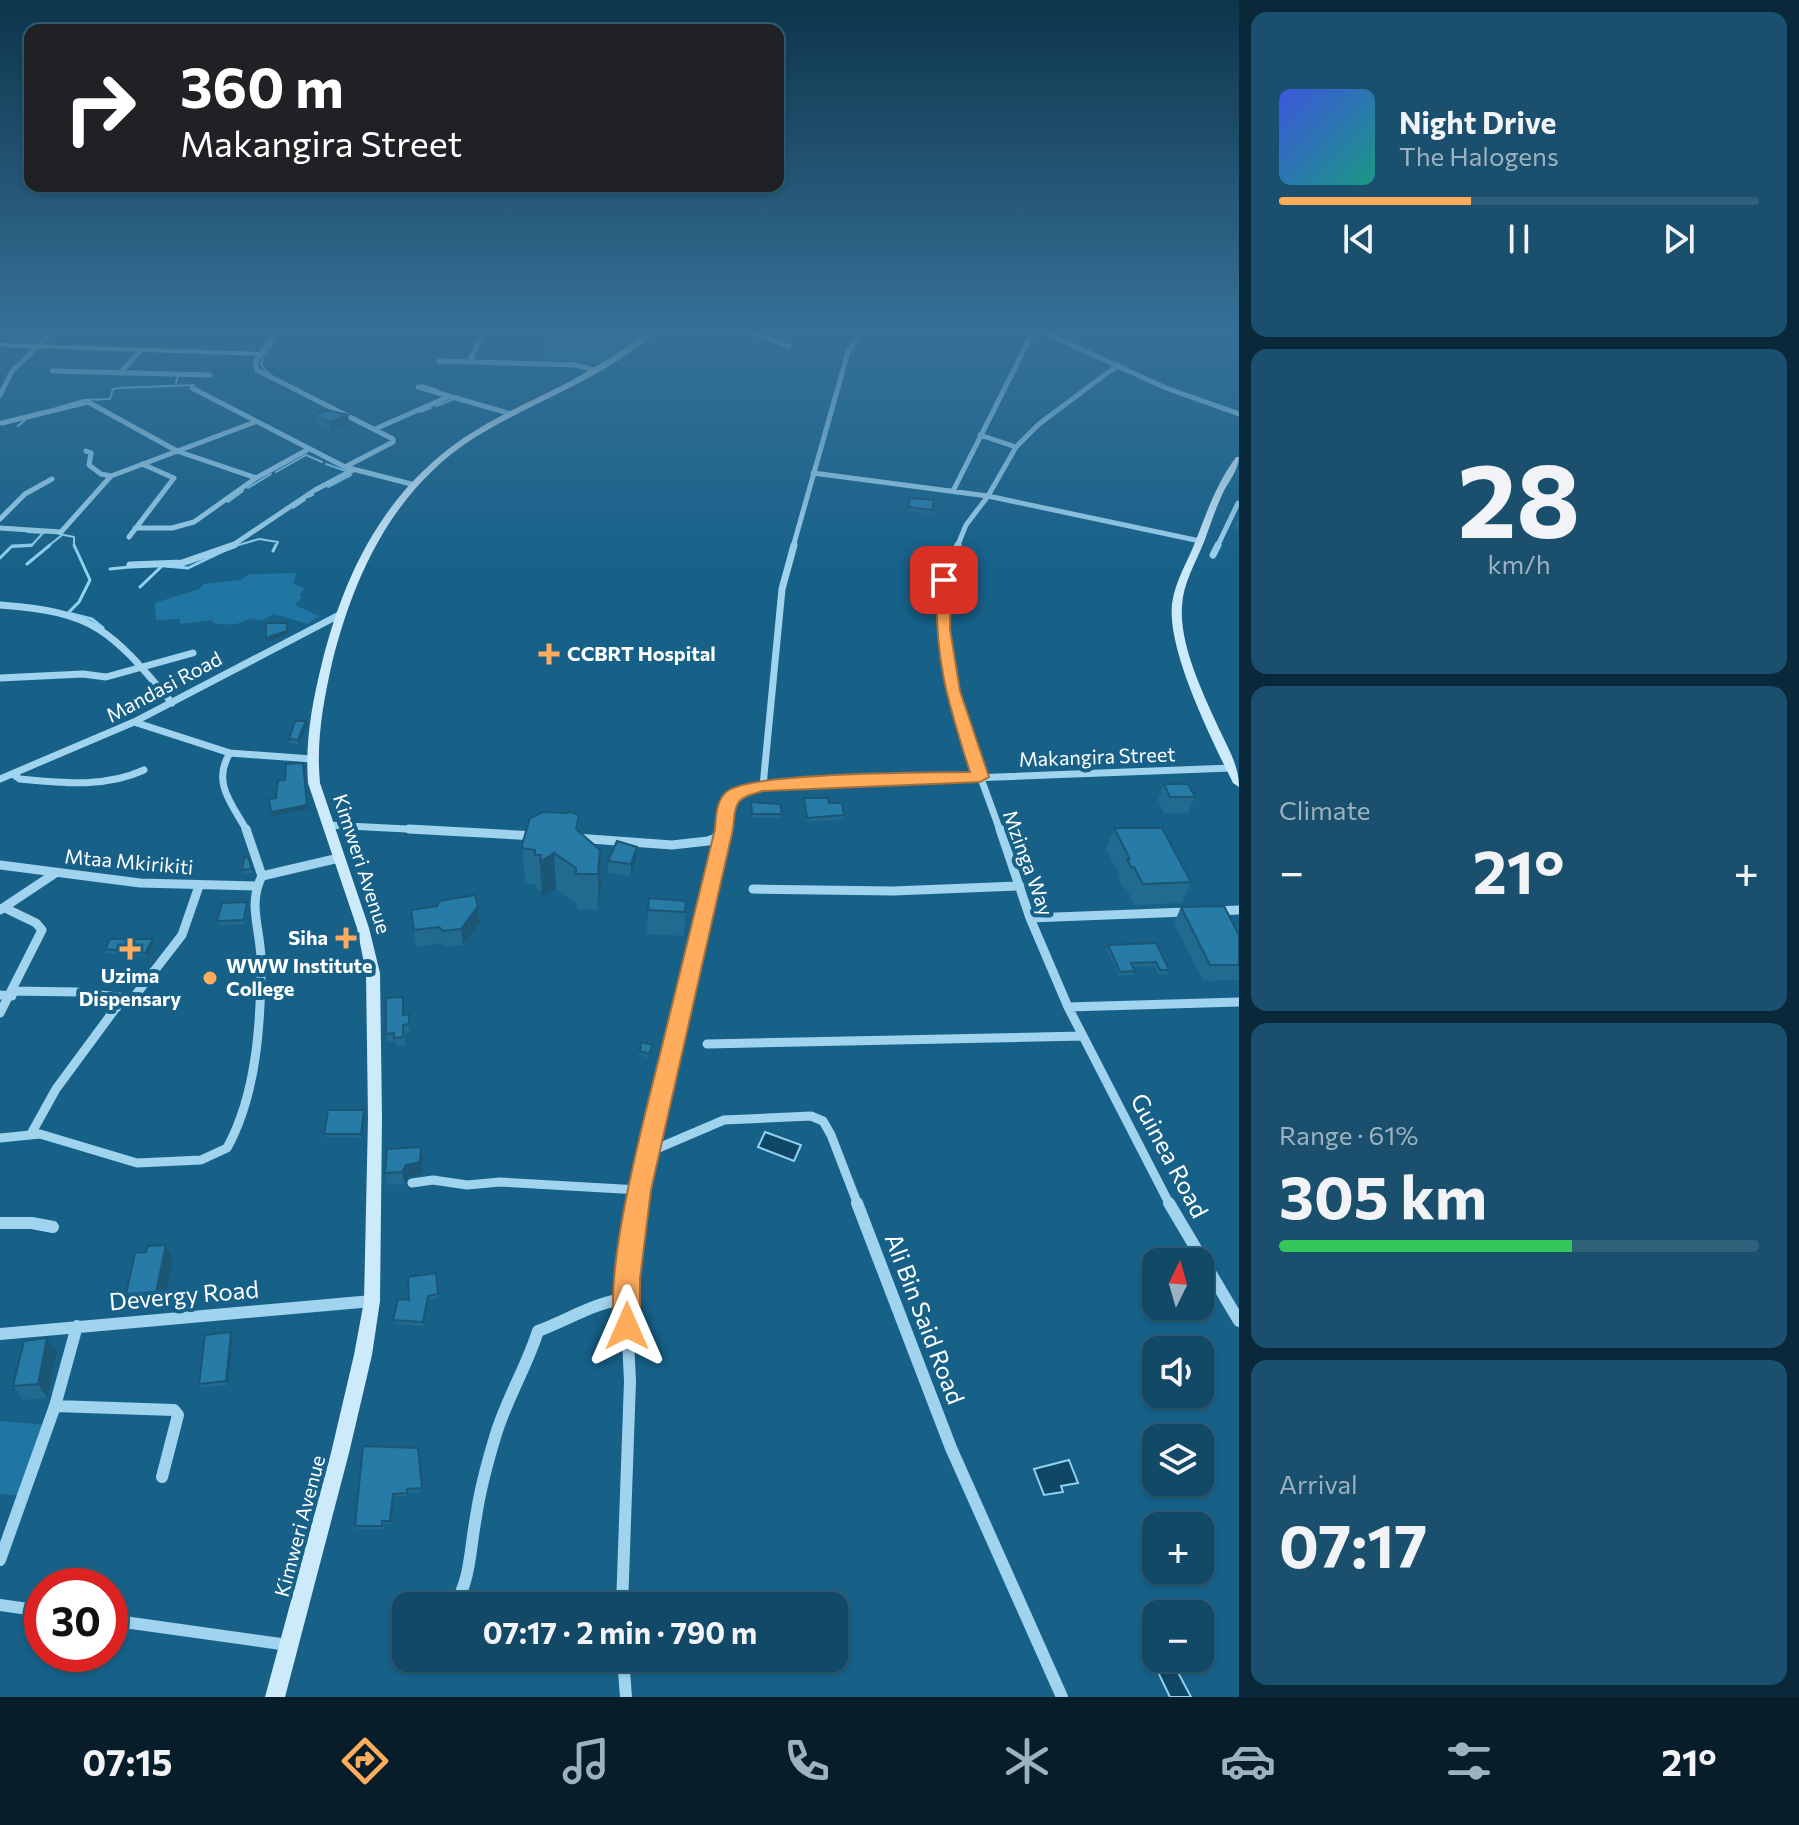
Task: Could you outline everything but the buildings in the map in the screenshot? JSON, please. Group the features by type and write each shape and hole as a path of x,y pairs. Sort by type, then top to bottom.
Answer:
{"street":[{"path":"2,423 54,410"},
{"path":"103,410 177,451 256,478"},
{"path":"233,410 349,469 415,485"},
{"path":"130,565 182,563 223,551 394,441 337,410"},
{"path":"375,429 418,410"},
{"path":"498,410 511,414"},
{"name":"Kimweri Avenue","path":"275,1697 343,1439 372,1301 375,1118 373,973 363,928 314,783 315,711 339,615 364,555 389,515 415,485 456,447 518,410"},
{"path":"763,786 782,589 831,410"},
{"path":"953,491 993,410"},
{"name":"Mzinga Way","path":"1057,410 1016,447 988,496 966,525 944,580 942,629 952,691 980,777 1030,918 1068,1007"},
{"path":"0,528 62,530 111,476 255,422"},
{"path":"980,435 1016,447"},
{"path":"135,528 172,528 194,522 256,478 307,450"},
{"path":"86,451 91,453 89,465 101,474 111,476"},
{"path":"1239,459 1211,510 1176,606 1178,629 1204,705 1239,783"},
{"path":"129,537 174,478 142,464"},
{"path":"813,473 988,496 1200,541"},
{"path":"0,519 25,494 52,479"},
{"path":"1213,555 1238,503"},
{"path":"0,605 45,609 81,618 106,632 172,703"},
{"name":"Mandasi Road","path":"0,779 134,722 339,615"},
{"path":"0,678 83,674 106,677 193,653"},
{"path":"134,722 230,753 312,759"},
{"path":"230,753 221,766 220,778 228,803 249,836 262,876"},
{"name":"Makangira Street","path":"721,836 726,805 734,794 763,786 1231,768"},
{"path":"14,775 20,779 76,783 130,776 144,770"},
{"path":"328,825 545,837"},
{"path":"560,837 687,845 712,842 721,836"},
{"path":"622,1592 630,1381 626,1299 639,1190 721,836"},
{"path":"0,1138 31,1134 137,1163 201,1160 227,1148 247,1105 261,958 252,908 256,886 262,876 339,858"},
{"name":"Mtaa Mkirikiti","path":"0,865 140,883 256,886"},
{"path":"3,909 54,874"},
{"path":"0,995 76,992 134,997 182,935 199,886"},
{"path":"753,889 893,891 1020,886"},
{"path":"0,1013 13,993 21,969 39,944 42,930 36,923 3,909"},
{"path":"1210,912 1239,910"},
{"path":"1030,918 1195,912"},
{"path":"31,1134 65,1076 126,998"},
{"path":"1068,1007 1239,1002"},
{"name":"Guinea Road","path":"1068,1007 1172,1209 1239,1321"},
{"path":"707,1044 1083,1036"},
{"name":"Ali Bin Said Road","path":"649,1152 724,1120 811,1116 823,1121 951,1448 1062,1697"},
{"path":"412,1183 433,1180 467,1185 509,1182 639,1190"},
{"path":"0,1223 32,1223 53,1227"},
{"path":"462,1592 476,1514 497,1431 530,1357 538,1331 574,1318 607,1300 626,1299"},
{"name":"Devergy Road","path":"0,1334 372,1301"},
{"path":"0,1560 55,1406 77,1326"},
{"path":"55,1406 174,1410 178,1415 162,1477"},
{"path":"0,1605 24,1608"},
{"path":"128,1623 289,1645"},
{"path":"624,1672 626,1697"}],"shaded area":[{"path":"297,573 293,584 304,588 299,596 302,597 295,605 319,616 308,624 274,614 262,621 250,618 232,624 213,623 213,620 180,624 180,619 156,620 155,603 199,589 204,584 240,580 250,574"},
{"path":"765,1132 801,1145 794,1161 758,1147"},
{"path":"0,1421 50,1425 23,1496 0,1494"},
{"path":"1069,1460 1078,1483 1061,1486 1063,1492 1044,1495 1034,1469"},
{"path":"1158,1672 1178,1672 1191,1697 1170,1697"}],"waterway":[{"path":"420,412 425,410"},
{"path":"18,426 25,420"},
{"path":"276,472 306,455 322,462"},
{"path":"326,464 346,471"},
{"path":"248,488 271,474"},
{"path":"328,487 351,475"},
{"path":"228,502 243,491"},
{"path":"308,497 313,495"},
{"path":"293,508 305,500"},
{"path":"28,532 43,533"},
{"path":"32,545 43,533"},
{"path":"59,534 74,537 74,545"},
{"path":"47,547 61,536"},
{"path":"232,547 259,539 278,542 275,547"},
{"path":"11,547 32,545"},
{"path":"11,547 32,545"},
{"path":"27,564 50,545"},
{"path":"74,545 90,580 79,602 68,613 92,619 103,628"},
{"path":"165,566 188,568 236,545"},
{"path":"0,558 11,547"},
{"path":"273,551 275,547"},
{"path":"140,587 162,566"},
{"path":"110,569 129,567"}],"place":[{"name":"CCBRT Hospital","path":"549,654"},
{"name":"Siha","path":"346,938"},
{"name":"Uzima Dispensary","path":"130,949"},
{"name":"WWW Institute College","path":"210,978"}],"route":[{"path":"627,1326 626,1299 639,1190 724,829 726,805 734,794 763,786 980,777 952,691 942,629 944,580"}]}
